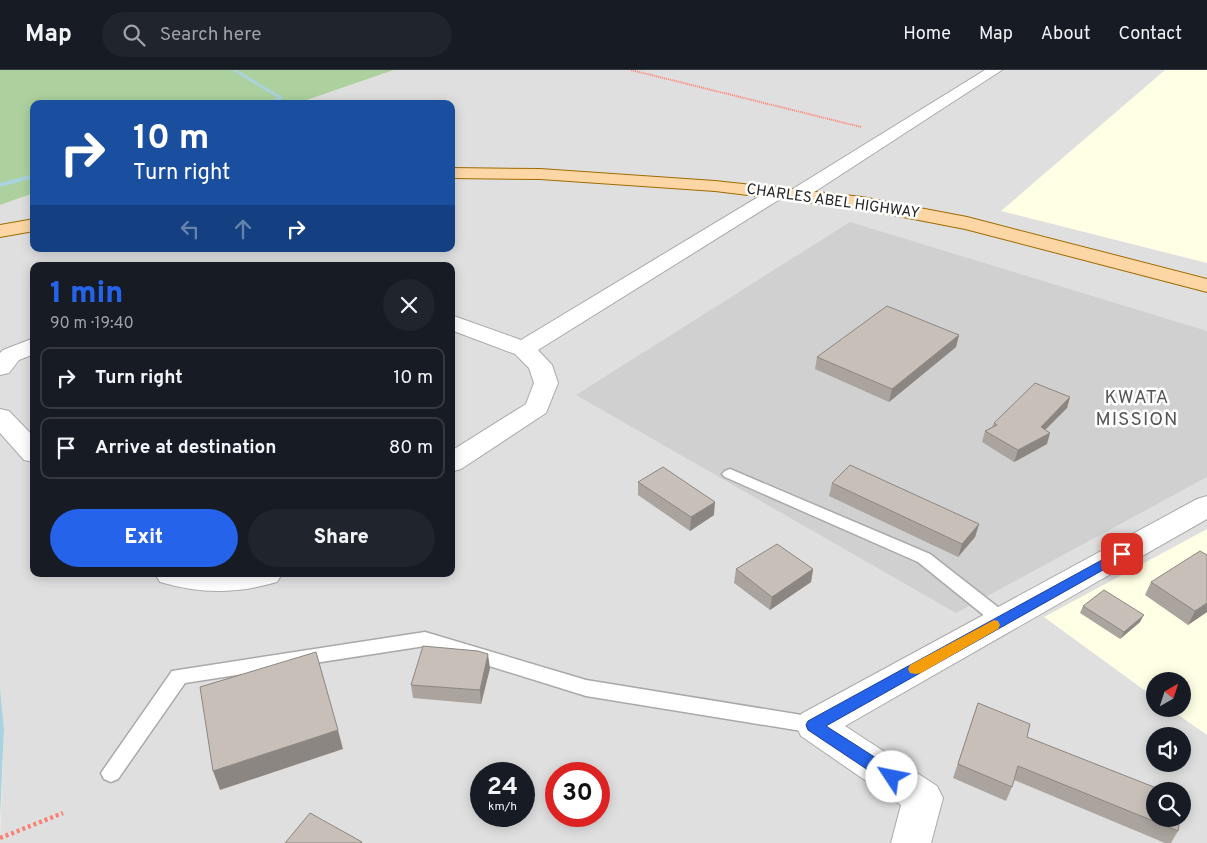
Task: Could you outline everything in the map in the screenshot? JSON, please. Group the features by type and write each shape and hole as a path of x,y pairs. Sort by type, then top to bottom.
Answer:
{"main road":[{"name":"CHARLES ABEL HIGHWAY","path":"455,173 540,174 788,193 862,203 967,223 1207,286"},
{"path":"0,231 30,225"}],"street":[{"path":"523,349 890,134 995,70"},
{"path":"455,324 523,349 540,365 546,383 538,408 455,460"},
{"path":"0,368 11,355 30,347"},
{"path":"0,417 30,450"},
{"path":"911,843 923,798 814,725 1207,506"},
{"path":"179,577 187,580 236,580 251,577"}],"lane":[{"path":"730,474 924,558 1002,620"},
{"path":"111,773 179,676 425,640 586,688 814,725"}],"path":[{"path":"631,70 890,134"},
{"path":"0,838 63,813"}],"shaded area":[{"path":"394,70 1207,70 1207,843 0,843 4,729 0,687 0,205 30,194 30,252 455,252 455,100 307,100"},
{"path":"1165,70 1207,70 1207,263 1001,211"},
{"path":"850,222 1207,331 1207,477 956,613 576,395"},
{"path":"1207,529 1207,735 1183,718 1191,718 1191,672 1146,672 1146,691 1044,617"}],"green space":[{"path":"0,70 394,70 307,100 30,100 30,194 0,205"}],"water":[{"path":"0,687 4,729 0,820"}],"building":[{"path":"887,306 959,335 892,389 817,357"},
{"path":"1035,383 1070,397 1041,427 1050,433 1018,450 985,431 997,425 994,423"},
{"path":"850,465 979,524 962,544 832,483"},
{"path":"663,467 715,502 691,517 638,482"},
{"path":"777,544 813,569 772,597 736,569"},
{"path":"1200,551 1207,555 1207,603 1195,611 1151,582"},
{"path":"1104,590 1144,615 1124,632 1083,606"},
{"path":"423,646 478,651 488,654 480,690 411,685"},
{"path":"316,652 338,730 213,771 200,687"},
{"path":"978,703 1030,724 1027,737 1146,784 1146,818 1018,766 1012,787 958,764"},
{"path":"310,813 362,842 285,843"},
{"path":"1168,827 1179,827 1178,831"}],"waterway":[{"path":"234,70 282,98 275,100"},
{"path":"0,185 30,177"}],"slow traffic":[{"path":"916,669 994,625"}],"district":[{"name":"KWATA MISSION","path":"1137,409"}],"route":[{"path":"892,777 814,725 1122,554"}]}
